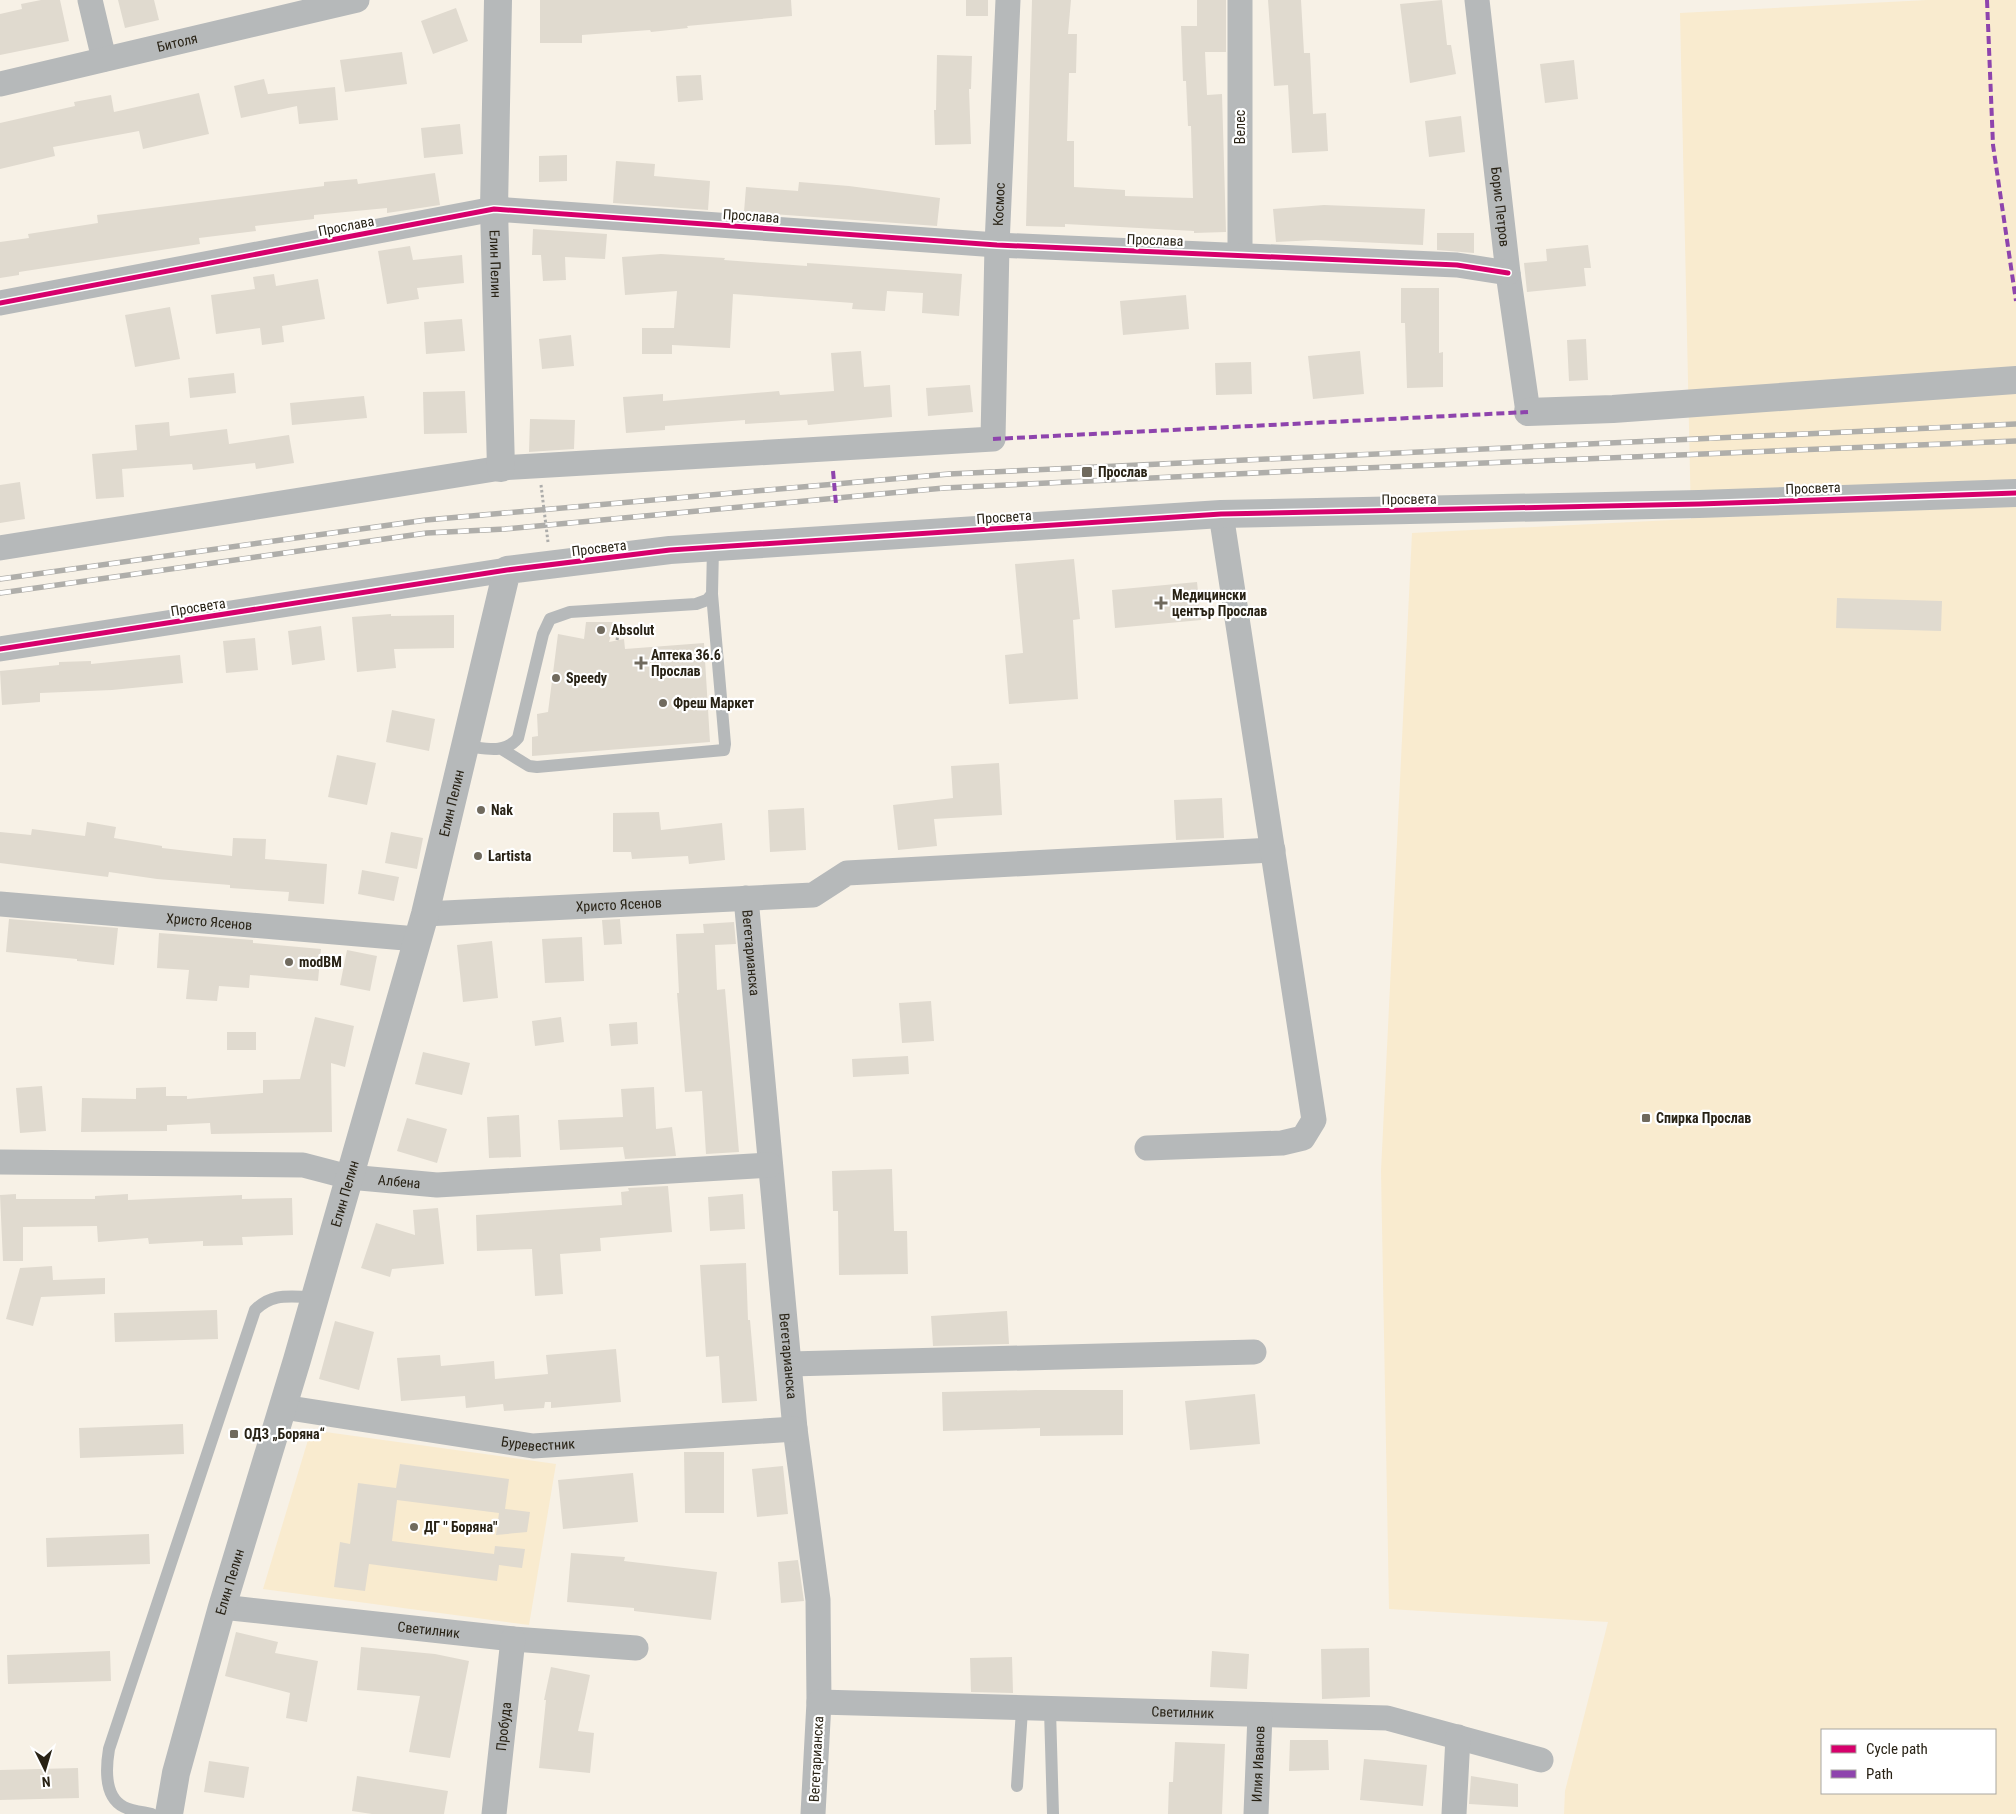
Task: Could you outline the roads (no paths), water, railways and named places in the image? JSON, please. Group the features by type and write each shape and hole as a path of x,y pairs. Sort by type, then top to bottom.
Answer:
{"street":[{"path":"90,0 104,59"},
{"name":"Битоля","path":"0,84 356,0"},
{"name":"Елин Пелин","path":"498,0 494,209 501,468"},
{"name":"Космос","path":"501,468 993,439 997,245 1008,0"},
{"name":"Велес","path":"1240,0 1240,254"},
{"name":"Борис Петров","path":"1477,0 1508,273 1528,412"},
{"name":"Прослава","path":"0,303 494,209 997,245 1240,254 1457,265 1508,273"},
{"path":"1528,412 1613,409 2016,380"},
{"path":"0,548 501,468"},
{"name":"Просвета","path":"0,649 507,570 670,550 1221,514 1699,504 2016,493"},
{"path":"1147,1148 1282,1144 1303,1138 1314,1120 1221,514"},
{"name":"Елин Пелин","path":"168,1814 176,1773 222,1607 421,927 507,570"},
{"name":"Христо Ясенов","path":"0,904 421,927 746,898 813,895 847,873 1273,850"},
{"name":"Вегетарианска","path":"746,898 795,1429 818,1600 819,1702 813,1814"},
{"name":"Албена","path":"0,1162 303,1165 349,1177 437,1185 770,1165"},
{"path":"790,1364 1254,1352"},
{"name":"Буревестник","path":"282,1407 533,1446 795,1429"},
{"name":"Светилник","path":"222,1607 513,1639 636,1648"},
{"name":"Пробуда","path":"494,1814 513,1639"},
{"name":"Светилник","path":"819,1702 1022,1710 1387,1718 1541,1760"},
{"name":"Илия Иванов","path":"1256,1814 1260,1715"},
{"path":"1454,1814 1458,1737"}],"lane":[{"path":"465,746 503,750 529,766 537,767 724,750 712,594 713,548"},
{"path":"503,750 512,746 518,738 543,634 550,619 570,612 696,604 707,600 712,594"},
{"path":"152,1814 123,1807 114,1796 108,1784 106,1768 109,1749 255,1310 264,1300 277,1296 314,1297"},
{"path":"1017,1786 1022,1710"},
{"path":"1050,1710 1053,1814"}],"railway":[{"path":"0,579 426,520 949,474 2016,424"},
{"path":"0,593 427,533 505,529 944,488 1316,470 2016,441"}],"place":[{"name":"Прослав","path":"1087,472"},
{"name":"Медицински център Прослав","path":"1161,603"},
{"name":"Absolut","path":"601,630"},
{"name":"Аптека 36.6 Прослав","path":"641,663"},
{"name":"Speedy","path":"556,678"},
{"name":"Фреш Маркет","path":"663,703"},
{"name":"Nak","path":"481,810"},
{"name":"Lartista","path":"478,856"},
{"name":"modBM","path":"289,962"},
{"name":"Спирка Прослав","path":"1646,1118"},
{"name":"ОДЗ „Боряна“","path":"234,1434"},
{"name":"ДГ \" Боряна\"","path":"414,1527"}]}
